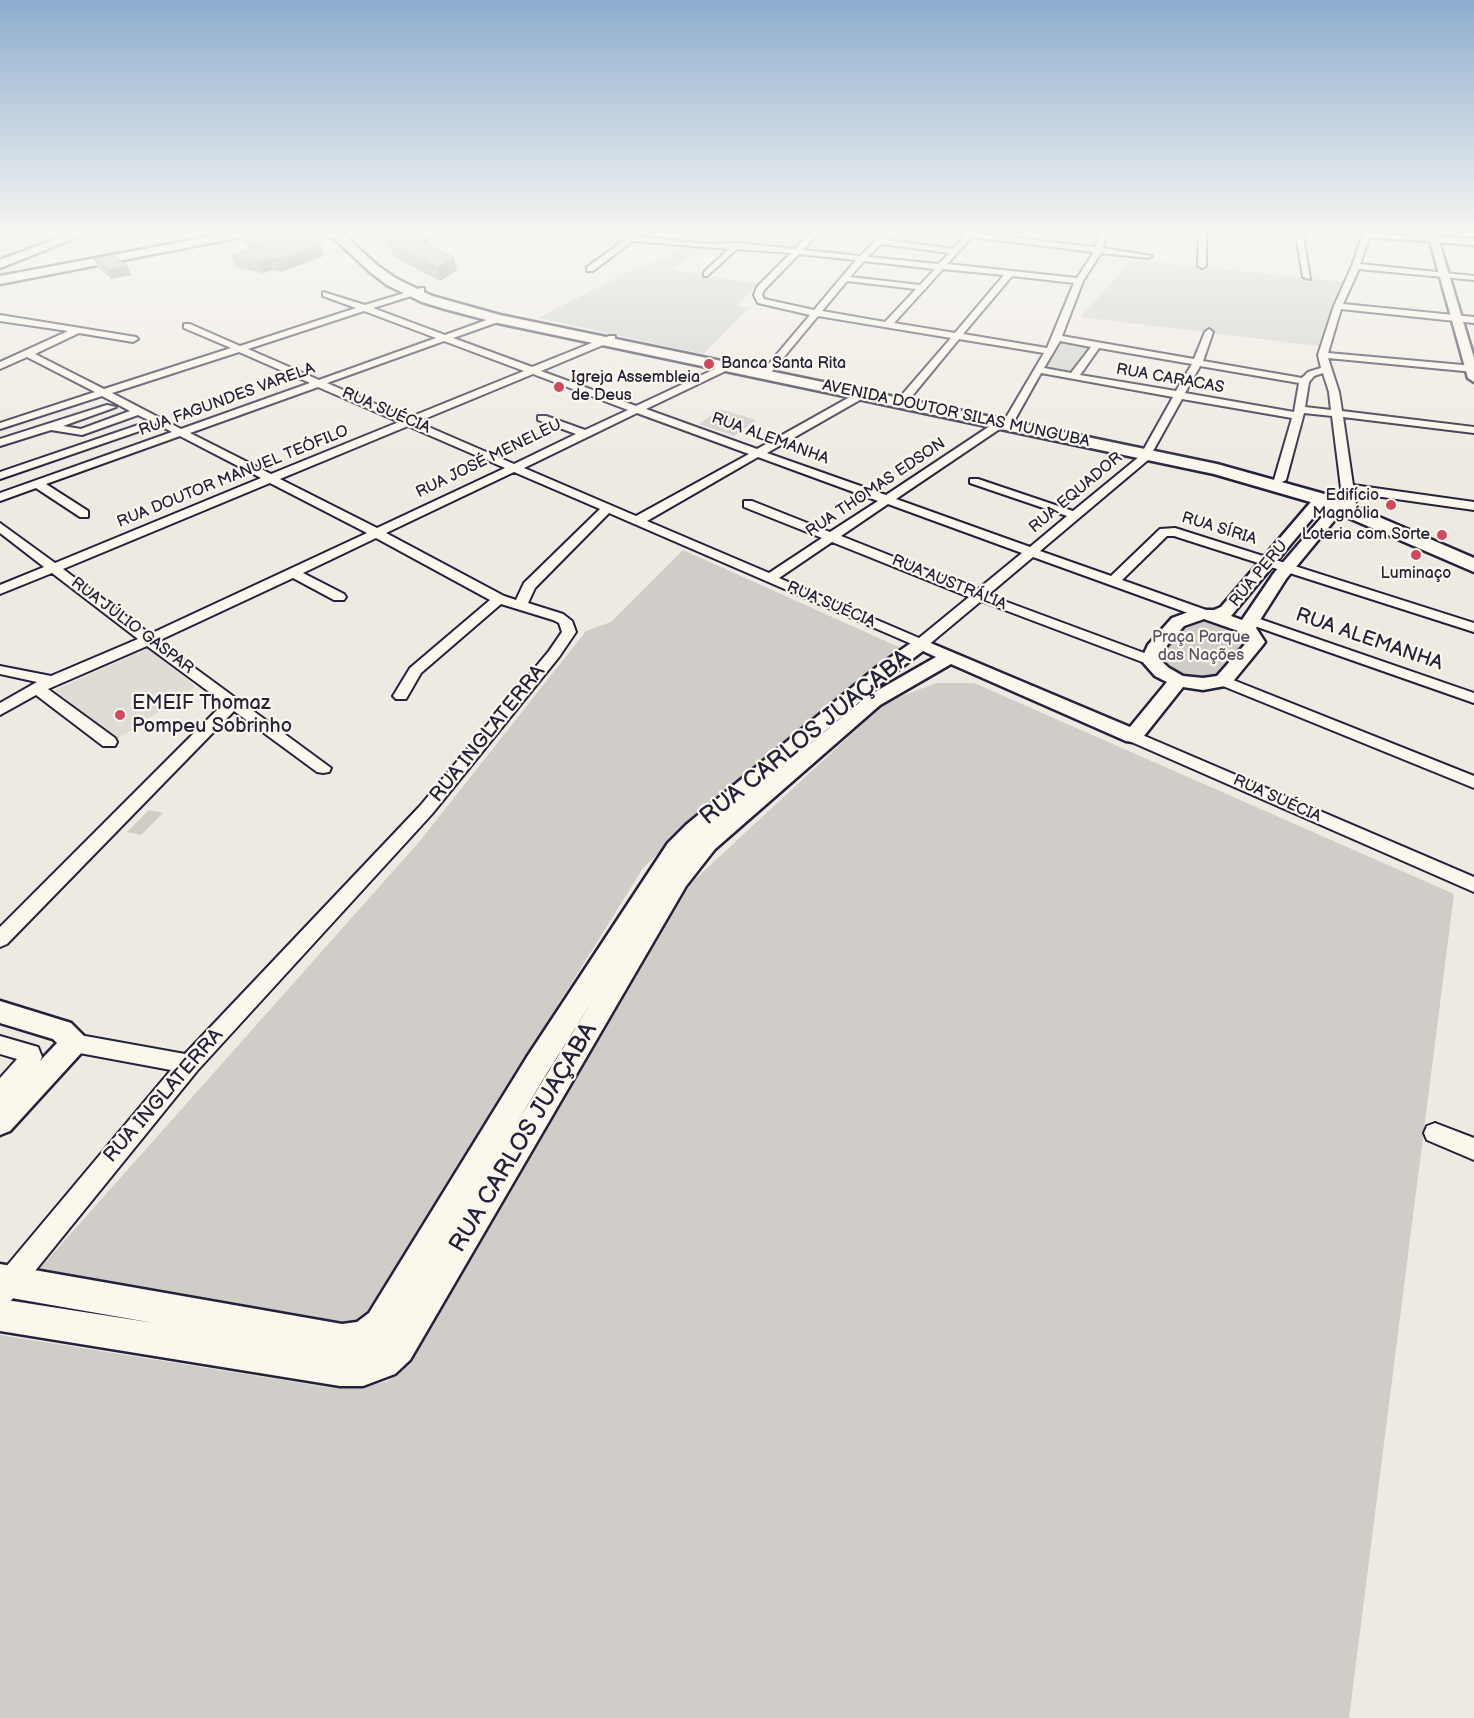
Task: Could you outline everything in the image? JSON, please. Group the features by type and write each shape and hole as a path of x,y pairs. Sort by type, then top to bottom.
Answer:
{"main road":[{"name":"AVENIDA DOUTOR SILAS MUNGUBA","path":"480,314 608,339"},
{"name":"AVENIDA DOUTOR SILAS MUNGUBA","path":"496,314 1004,422"},
{"name":"AVENIDA DOUTOR SILAS MUNGUBA","path":"767,372 861,395 1004,422 1280,480 1339,500 1474,559"},
{"name":"AVENIDA DOUTOR SILAS MUNGUBA","path":"1148,452 1339,500 1474,566"}],"street":[{"path":"0,426 346,314"},
{"name":"RUA ALEMANHA","path":"376,314 635,410 1210,615"},
{"path":"767,372 816,314"},
{"path":"825,314 1049,351"},
{"path":"888,324 896,314"},
{"path":"904,399 975,314"},
{"name":"RUA THOMAS EDSON","path":"770,579 1004,422 1057,338 1066,314"},
{"path":"1335,314 1323,355 1334,392 1339,500 1474,506"},
{"path":"1418,314 1474,320"},
{"path":"1323,355 1473,372 1455,314"},
{"path":"0,318 133,339"},
{"name":"RUA FAGUNDES VARELA","path":"0,497 498,319"},
{"path":"0,329 18,321"},
{"name":"RUA SUÉCIA","path":"188,326 609,507 1474,885"},
{"path":"0,366 79,330"},
{"name":"RUA EQUADOR","path":"921,644 1032,553 1148,452 1197,363 1209,332"},
{"path":"1057,338 1304,381"},
{"name":"RUA DOUTOR MANUEL TEÓFILO","path":"0,590 608,339"},
{"path":"1074,376 1097,345"},
{"name":"RUA INGLATERRA","path":"3,1286 189,1064 407,832 554,654 569,632 565,621 499,599 28,354"},
{"name":"RUA JOSÉ MENELEU","path":"0,710 44,685 148,640 583,433 732,365"},
{"path":"1280,480 1299,412 1304,381 1311,374 1326,369"},
{"name":"RUA CARACAS","path":"1038,370 1178,396 1299,412 1336,413 1474,430"},
{"path":"637,521 861,395"},
{"path":"0,443 111,407"},
{"path":"82,432 139,411"},
{"path":"542,417 583,433"},
{"path":"0,476 150,424"},
{"path":"47,428 75,429 82,432 86,438 83,447"},
{"path":"34,432 32,438 38,447 67,452"},
{"path":"974,481 1074,515"},
{"path":"38,484 84,514"},
{"name":"RUA PERU","path":"1210,615 1227,611 1305,518 1339,500"},
{"name":"RUA PERU","path":"1249,624 1287,568 1339,500"},
{"name":"RUA AUSTRÁLIA","path":"748,504 980,596 1150,660"},
{"path":"520,606 529,586 609,507"},
{"path":"1305,518 1322,524"},
{"name":"RUA JÚLIO GASPAR","path":"0,527 148,640 323,768"},
{"name":"RUA SÍRIA","path":"1113,582 1164,532 1175,532 1287,568"},
{"path":"1287,568 1474,628"},
{"path":"291,572 339,597"},
{"path":"400,696 415,671 499,599"},
{"name":"RUA PERU","path":"1150,660 1154,649 1178,622 1194,615 1210,615 1249,624"},
{"name":"RUA ALEMANHA","path":"1249,624 1474,698"},
{"name":"RUA PERU","path":"1223,681 1256,642 1249,624"},
{"name":"RUA CARLOS JUAÇABA","path":"0,1315 340,1369 363,1369 377,1366 398,1348 550,1069 676,849 694,831 893,663 921,644"},
{"name":"RUA CARLOS JUAÇABA","path":"3,1286 71,1291 353,1341 369,1334 380,1324 550,1069 700,851 873,701 950,657"},
{"path":"893,663 906,659 916,661 922,666 922,672 919,674"},
{"path":"1150,660 1162,672 1178,681 1203,684 1223,681 1474,782"},
{"path":"0,670 44,685 109,742"},
{"path":"1132,736 1178,681"},
{"path":"0,939 234,702"},
{"path":"0,1012 62,1031 74,1043 189,1064"},
{"path":"0,1122 74,1043"},
{"path":"0,1045 30,1054 31,1057 0,1093"},
{"path":"1436,1133 1474,1149"}],"shaded area":[{"name":"EMEIF Thomaz Pompeu Sobrinho","path":"148,648 196,687 116,740 55,690"}],"green space":[{"path":"546,314 743,314 703,354 538,318"},
{"path":"1083,314 1331,314 1319,346 1080,317"},
{"path":"1059,342 1092,347 1074,371 1048,369 1045,366"},
{"path":"720,409 756,420 734,436 699,424"},
{"path":"683,550 901,648 701,812 643,868 358,1327 33,1276 419,842 586,631 611,622"},
{"name":"Praça Parque das Nações","path":"1199,618 1232,626 1244,638 1244,645 1223,672 1217,675 1194,677 1180,674 1170,670 1159,659 1158,654 1185,622"},
{"path":"936,683 974,683 1454,894 1349,1718 0,1718 0,1335 333,1388 364,1387 388,1381 412,1360 691,883 886,702"},
{"path":"149,810 163,813 141,835 127,832"}],"place":[{"name":"Banca Santa Rita","path":"709,364"},
{"name":"Igreja Assembleia de Deus","path":"559,387"},
{"name":"Edifício Magnólia","path":"1391,505"},
{"name":"Loteria com Sorte","path":"1442,535"},
{"name":"Luminaço","path":"1416,555"},
{"name":"EMEIF Thomaz Pompeu Sobrinho","path":"120,715"}]}
